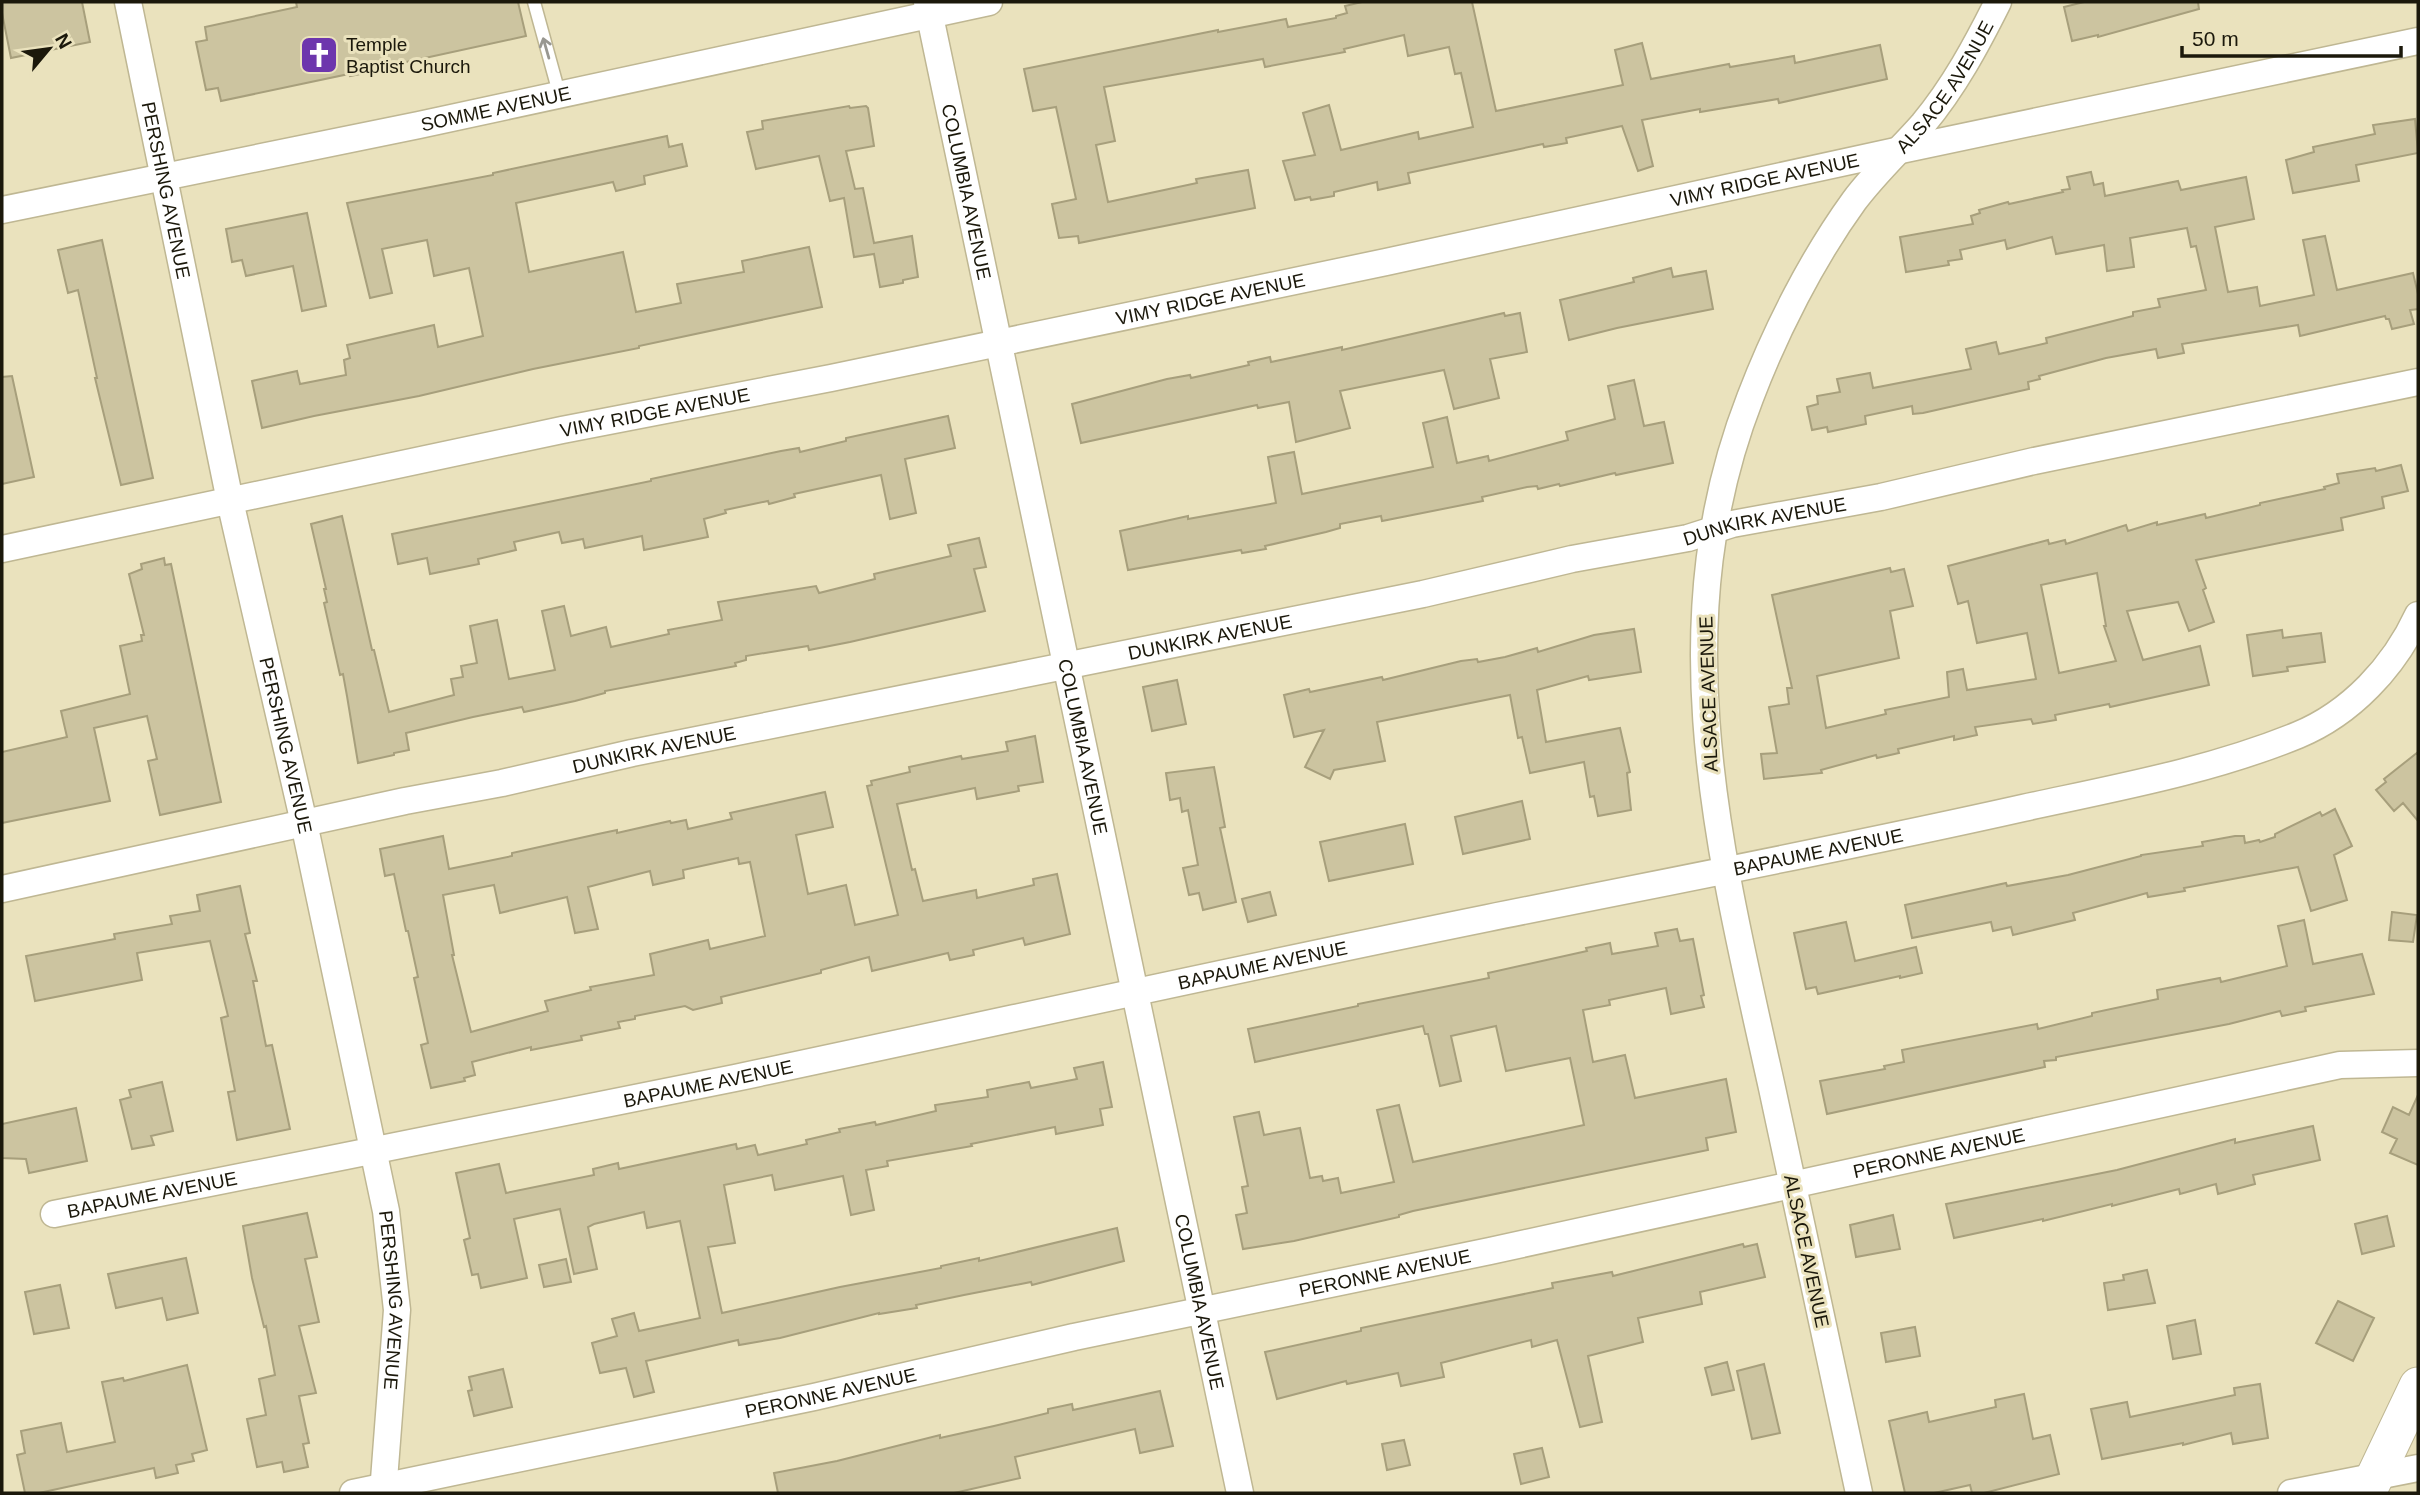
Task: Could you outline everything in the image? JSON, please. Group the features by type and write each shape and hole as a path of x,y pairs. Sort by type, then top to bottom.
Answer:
{"street":[{"name":"PERSHING AVENUE","path":"128,2 230,500 304,823 386,1211 397,1310 383,1490"},
{"name":"SOMME AVENUE","path":"2,210 559,93 928,8 989,2"},
{"name":"ALSACE AVENUE","path":"1859,1493 1726,870 1712,792 1705,724 1703,640 1706,578 1728,466 1749,398 1787,316 1836,227 1896,151 1923,124 1978,41 1998,2"},
{"name":"COLUMBIA AVENUE","path":"928,8 1240,1493"},
{"name":"VIMY RIDGE AVENUE","path":"2,549 562,430 831,378 997,341 1386,262 2418,41"},
{"name":"DUNKIRK AVENUE","path":"2,888 632,753 1423,594 1572,559 1688,538 1732,524 1881,497 2034,461 2418,382"},
{"name":"BAPAUME AVENUE","path":"54,1214 729,1079 1134,992 1940,827 2191,771 2249,754 2306,732 2356,699 2385,669 2409,635 2418,615"},
{"name":"PERONNE AVENUE","path":"353,1493 383,1490 814,1397 1074,1337 1490,1251 2340,1065 2418,1063"},
{"path":"2371,1485 2418,1386"},
{"path":"2291,1493 2371,1485 2418,1468"}],"lane":[{"path":"534,2 559,93"}],"building":[{"path":"2,2 82,2 90,42 11,58"},
{"name":"Temple Baptist Church","path":"296,2 518,2 526,36 379,68 380,70 221,101 218,88 206,90 196,42 207,40 205,27 297,7"},
{"path":"1362,2 1472,2 1496,111 1623,85 1615,50 1642,43 1651,79 1729,64 1730,67 1794,56 1795,63 1880,45 1887,79 1779,103 1778,99 1642,120 1653,166 1638,171 1622,126 1566,138 1567,143 1544,147 1543,144 1408,173 1410,183 1378,190 1377,182 1334,192 1334,196 1311,200 1310,197 1295,200 1283,161 1315,155 1303,113 1329,105 1341,150 1418,132 1419,139 1473,127 1461,73 1455,74 1449,47 1408,56 1404,35 1344,49 1345,52 1265,67 1263,59 1104,87 1115,141 1096,145 1108,202 1197,183 1196,179 1248,170 1255,208 1079,243 1078,236 1059,238 1052,204 1076,199 1056,107 1033,111 1024,69 1218,30 1286,19 1288,27 1336,18 1347,13 1345,6"},
{"path":"2084,2 2198,2 2199,9 2098,37 2072,41 2064,7"},
{"path":"849,106 868,108 874,146 846,151 855,189 863,188 874,243 912,236 918,277 903,280 903,283 880,287 874,254 854,257 844,198 830,201 819,156 756,169 747,132 763,129 762,121"},
{"path":"2415,119 2418,153 2356,165 2359,181 2293,193 2286,160 2314,152 2313,147 2375,134 2373,125"},
{"path":"667,136 669,147 682,144 687,166 644,176 645,184 616,191 613,182 516,203 529,272 623,252 636,312 681,303 677,284 744,272 742,261 809,247 822,307 262,428 252,381 297,371 300,384 346,375 344,360 350,358 347,345 434,325 438,347 483,336 469,268 434,276 427,240 382,249 392,293 370,298 347,203 493,175"},
{"path":"2091,172 2094,185 2103,183 2105,196 2178,181 2181,190 2246,177 2254,219 2215,227 2228,292 2257,287 2260,306 2314,295 2303,240 2325,236 2337,290 2413,273 2418,294 2418,309 2410,310 2414,324 2392,329 2385,316 2300,336 2298,325 2182,344 2184,353 2158,358 2156,349 2106,358 2039,376 2040,379 2028,382 2029,389 1923,413 1913,414 1912,406 1865,416 1866,424 1828,432 1827,427 1812,430 1807,407 1818,404 1817,396 1840,392 1837,379 1870,373 1873,388 1971,369 1966,349 1996,342 1999,354 2047,343 2046,338 2133,316 2133,312 2160,307 2158,299 2206,290 2196,246 2191,247 2187,228 2130,238 2134,267 2107,271 2104,245 2056,254 2052,237 2007,249 2005,240 1960,250 1962,259 1948,261 1949,265 1906,272 1900,237 1973,224 1971,216 1980,213 1979,210 2063,192 2062,190 2070,189 2067,177"},
{"path":"307,213 326,306 302,311 293,266 246,276 242,260 232,262 226,229"},
{"path":"102,240 153,478 121,485 95,378 78,290 68,293 58,250"},
{"path":"1671,268 1673,277 1706,271 1713,309 1569,340 1560,300 1634,282 1633,278"},
{"path":"1504,313 1505,316 1520,313 1527,352 1490,359 1499,398 1454,409 1444,370 1340,391 1350,428 1296,442 1289,402 1258,408 1257,405 1081,443 1072,404 1167,379 1190,375 1191,378 1249,365 1248,362 1270,357 1271,362 1342,347 1342,350"},
{"path":"12,376 34,477 2,484 2,377"},
{"path":"1634,380 1644,426 1664,422 1673,463 1560,486 1559,484 1538,489 1537,486 1527,487 1482,497 1483,501 1382,521 1381,516 1340,524 1340,528 1265,546 1266,549 1242,553 1241,550 1128,570 1120,531 1188,516 1188,519 1276,503 1268,457 1294,452 1302,494 1433,467 1423,423 1447,417 1457,463 1488,456 1489,461 1568,440 1566,432 1615,419 1608,386"},
{"path":"948,416 955,448 905,459 916,513 890,519 881,475 794,494 795,497 769,504 768,501 725,510 726,513 704,519 708,537 644,550 642,536 585,548 583,539 562,543 559,532 514,542 516,550 478,559 479,564 430,574 427,558 398,564 392,534 651,481 781,451 799,448 800,452 846,441 846,438"},
{"path":"2401,465 2408,491 2382,497 2384,508 2341,518 2343,530 2196,560 2214,622 2189,631 2178,602 2127,611 2143,660 2200,646 2209,685 2110,707 2109,704 2055,715 2056,720 2033,724 2031,719 1975,727 1977,735 1954,740 1954,736 1898,749 1899,753 1877,758 1876,755 1821,770 1822,773 1764,779 1761,754 1777,753 1769,707 1789,704 1787,688 1792,688 1772,595 1890,568 1891,572 1904,569 1913,606 1890,611 1899,658 1817,676 1826,728 1886,714 1885,710 1949,697 1947,672 1963,669 1967,690 2036,679 2027,633 1977,643 1968,601 1958,604 1948,566 2048,540 2049,544 2065,540 2066,544 2126,525 2128,531 2157,522 2157,525 2205,514 2206,518 2325,489 2324,487 2339,483 2337,474 2375,468 2376,471","holes":["2097,573 2106,626 2116,661 2059,673 2041,585"]},
{"path":"342,516 389,712 454,695 451,679 463,677 461,666 477,663 470,626 497,620 509,679 555,670 542,611 564,606 571,636 606,627 611,647 669,634 668,630 722,620 718,602 816,586 819,593 875,579 874,574 951,556 948,545 979,538 986,567 974,569 985,611 809,650 808,646 746,656 746,660 735,663 736,666 605,691 575,701 524,712 522,707 406,733 409,750 358,763 343,674 340,675 324,603 327,602 326,589 311,524"},
{"path":"164,558 165,565 171,564 221,802 160,815 148,761 157,759 147,716 94,728 110,801 2,823 2,752 67,737 61,711 130,694 120,646 142,641 141,635 144,635 129,574 142,569 141,564"},
{"path":"1634,629 1641,672 1589,680 1588,676 1537,690 1546,742 1620,728 1630,772 1627,773 1631,810 1598,816 1594,796 1590,797 1584,762 1530,773 1522,737 1518,738 1510,695 1377,722 1385,761 1334,770 1330,779 1305,767 1324,730 1294,737 1284,695 1382,677 1383,680 1461,661 1477,659 1478,662 1537,648 1538,652 1594,635"},
{"path":"2282,630 2283,638 2321,633 2325,662 2287,667 2288,671 2253,676 2247,635"},
{"path":"1177,680 1186,724 1152,731 1143,687"},
{"path":"1035,736 1043,782 1018,786 1019,791 977,799 975,788 897,804 912,870 915,869 923,901 976,890 977,898 1034,885 1033,879 1057,874 1070,934 1025,945 1023,938 973,950 974,955 950,960 948,953 872,971 869,957 821,970 821,973 721,997 722,1003 693,1010 685,1006 635,1016 635,1019 618,1022 620,1028 581,1036 582,1040 531,1050 531,1047 472,1062 475,1075 464,1078 465,1081 431,1088 421,1045 428,1043 414,978 418,977 394,874 385,876 380,849 443,836 449,869 598,834 617,830 617,833 670,821 686,820 688,829 732,819 730,813 825,792 833,827 796,835 808,894 846,885 855,925 898,915 867,786 872,785 871,781 910,772 909,767 961,756 962,759 1008,751 1006,742","holes":["738,858 739,864 750,862 765,936 710,949 708,940 650,954 654,975 590,987 591,990 545,1001 548,1011 471,1032 452,955 443,895 494,885 500,913 567,897 575,933 598,929 588,887 650,871 653,885 684,878 683,870"]},
{"path":"2418,752 2418,821 2403,803 2394,811 2376,790 2386,782 2384,779"},
{"path":"1214,767 1225,827 1220,828 1236,902 1203,910 1199,893 1189,895 1183,868 1198,865 1188,810 1182,812 1180,798 1170,800 1166,773"},
{"path":"1522,801 1530,839 1463,854 1455,817"},
{"path":"2335,809 2352,846 2334,855 2347,900 2311,911 2298,867 2184,888 2185,891 2148,897 2147,893 2073,913 2075,920 2013,935 2011,927 1993,931 1991,922 1912,938 1905,905 2006,883 2007,886 2068,875 2141,855 2203,846 2202,842 2235,836 2244,836 2245,843 2260,842 2275,837 2275,834 2320,812 2322,816"},
{"path":"1405,824 1413,864 1329,881 1320,842"},
{"path":"240,886 250,933 245,934 257,981 253,981 266,1046 272,1045 290,1129 237,1140 228,1092 235,1091 221,1018 228,1016 210,941 137,953 142,980 35,1001 26,956 115,939 114,934 172,924 170,916 200,911 197,895"},
{"path":"1270,892 1276,915 1248,922 1242,899"},
{"path":"2392,912 2417,915 2413,942 2389,940"},
{"path":"2304,920 2313,964 2362,954 2374,994 2305,1007 2306,1011 2282,1016 2280,1011 2229,1024 2056,1057 2056,1060 2044,1061 2045,1067 1827,1114 1820,1081 1885,1069 1884,1066 1904,1062 1902,1050 2037,1024 2038,1029 2092,1016 2092,1013 2158,999 2157,990 2220,978 2221,982 2287,966 2278,926"},
{"path":"1846,922 1855,961 1916,947 1922,973 1818,994 1816,987 1806,989 1794,933"},
{"path":"1677,929 1680,941 1693,939 1704,1007 1671,1014 1666,988 1609,1000 1610,1005 1583,1010 1593,1062 1625,1055 1635,1098 1726,1079 1736,1132 1706,1138 1708,1150 1413,1211 1399,1217 1294,1241 1243,1249 1236,1215 1247,1213 1242,1187 1248,1186 1234,1117 1259,1112 1264,1135 1300,1128 1310,1178 1322,1176 1323,1181 1338,1178 1341,1193 1394,1182 1377,1110 1399,1105 1413,1162 1584,1125 1570,1058 1506,1071 1496,1026 1451,1036 1461,1081 1440,1086 1428,1034 1425,1034 1423,1026 1255,1062 1248,1029 1489,978 1488,973 1587,951 1586,948 1610,943 1612,954 1658,946 1655,933"},
{"path":"1103,1062 1112,1107 1100,1109 1103,1125 1056,1134 1055,1127 971,1144 972,1146 887,1161 888,1166 866,1170 874,1210 851,1215 843,1176 775,1190 772,1175 724,1185 735,1243 708,1247 722,1313 979,1258 979,1261 1117,1228 1124,1261 1032,1285 1031,1282 916,1305 917,1308 879,1313 780,1338 739,1345 738,1340 646,1361 654,1392 634,1397 626,1368 600,1373 592,1343 617,1336 612,1319 634,1313 639,1331 700,1318 680,1221 647,1228 644,1212 588,1227 597,1269 574,1274 560,1209 514,1219 527,1278 481,1288 478,1274 472,1275 464,1240 470,1238 456,1173 499,1164 506,1193 594,1175 593,1169 618,1163 619,1169 736,1144 737,1149 755,1145 758,1155 807,1144 806,1140 840,1132 839,1129 875,1122 876,1125 936,1111 935,1105 988,1097 987,1090 1029,1082 1031,1088 1077,1079 1074,1068"},
{"path":"162,1082 173,1131 151,1136 154,1145 132,1149 120,1100 131,1097 129,1090"},
{"path":"2418,1095 2418,1165 2390,1153 2397,1139 2382,1132 2393,1107 2409,1115"},
{"path":"76,1108 87,1161 29,1173 26,1159 2,1158 2,1124"},
{"path":"2313,1126 2320,1160 2253,1175 2255,1184 2218,1194 2216,1184 2180,1194 2179,1189 2112,1206 1954,1238 1946,1204 2117,1170 2235,1139 2235,1143"},
{"path":"307,1213 317,1257 305,1259 319,1322 299,1326 316,1393 299,1396 309,1443 303,1444 308,1467 284,1472 282,1462 257,1467 247,1419 266,1415 259,1379 275,1375 266,1326 264,1327 252,1278 243,1226"},
{"path":"1893,1215 1900,1249 1856,1257 1850,1225"},
{"path":"2387,1216 2394,1246 2362,1254 2355,1224"},
{"path":"1743,1244 1744,1247 1757,1244 1765,1277 1700,1292 1702,1304 1638,1318 1643,1342 1588,1356 1602,1422 1580,1427 1557,1340 1532,1347 1531,1340 1441,1363 1444,1377 1401,1386 1398,1373 1347,1384 1346,1381 1277,1399 1265,1352 1361,1331 1361,1328 1553,1288 1552,1283 1612,1272 1613,1276"},
{"path":"186,1258 198,1313 167,1320 162,1298 116,1308 108,1274"},
{"path":"566,1259 571,1282 544,1287 539,1265"},
{"path":"2147,1270 2155,1303 2108,1310 2104,1283 2124,1280 2123,1275"},
{"path":"60,1285 69,1328 34,1334 25,1292"},
{"path":"2338,1301 2374,1318 2353,1361 2316,1343"},
{"path":"2195,1320 2201,1354 2173,1359 2167,1326"},
{"path":"1915,1327 1920,1356 1886,1362 1881,1333"},
{"path":"1727,1362 1734,1390 1712,1395 1705,1368"},
{"path":"1764,1364 1780,1433 1752,1439 1737,1371"},
{"path":"187,1365 207,1450 192,1454 194,1461 176,1465 178,1473 156,1478 154,1468 39,1493 25,1493 17,1455 25,1453 21,1431 61,1423 67,1452 115,1442 102,1382 123,1378 124,1381"},
{"path":"503,1369 512,1407 474,1416 468,1391 472,1390 469,1377"},
{"path":"2260,1384 2268,1438 2233,1444 2231,1433 2183,1445 2102,1459 2091,1409 2127,1402 2130,1417 2235,1395 2234,1388"},
{"path":"1160,1391 1173,1446 1140,1453 1135,1429 1015,1457 1020,1478 954,1493 778,1493 774,1473 837,1461 940,1435 940,1438 994,1426 1048,1413 1048,1409 1072,1404 1073,1410"},
{"path":"2024,1394 2033,1439 2050,1435 2059,1474 1984,1493 1972,1493 1970,1485 1934,1493 1905,1493 1889,1421 1927,1412 1929,1422 1996,1407 1995,1400"},
{"path":"1404,1440 1410,1465 1387,1470 1382,1444"},
{"path":"1542,1448 1549,1477 1521,1484 1514,1454"}],"place":[{"name":"Temple Baptist Church","path":"319,55"}]}
